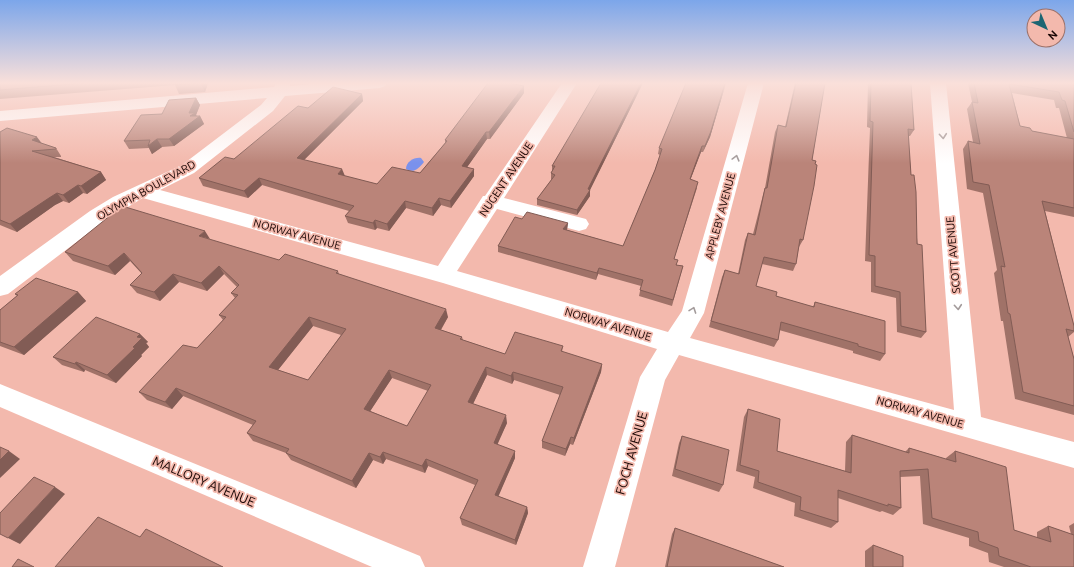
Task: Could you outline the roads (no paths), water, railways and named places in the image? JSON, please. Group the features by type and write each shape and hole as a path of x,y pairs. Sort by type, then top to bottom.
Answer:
{"street":[{"path":"0,116 64,109"},
{"name":"OLYMPIA BOULEVARD","path":"0,288 97,216 120,202 188,169 265,109"},
{"name":"NUGENT AVENUE","path":"443,275 490,201 552,109"},
{"name":"APPLEBY AVENUE","path":"674,344 693,313 749,109"},
{"name":"SCOTT AVENUE","path":"940,109 969,426"},
{"name":"NORWAY AVENUE","path":"143,192 443,275 674,344 1074,456"},
{"path":"490,201 579,224"},
{"name":"FOCH AVENUE","path":"599,567 653,377 674,344"},
{"name":"MALLORY AVENUE","path":"0,395 409,567"}],"water":[{"path":"421,158 424,162 414,171 406,169 407,164 411,160"}]}
